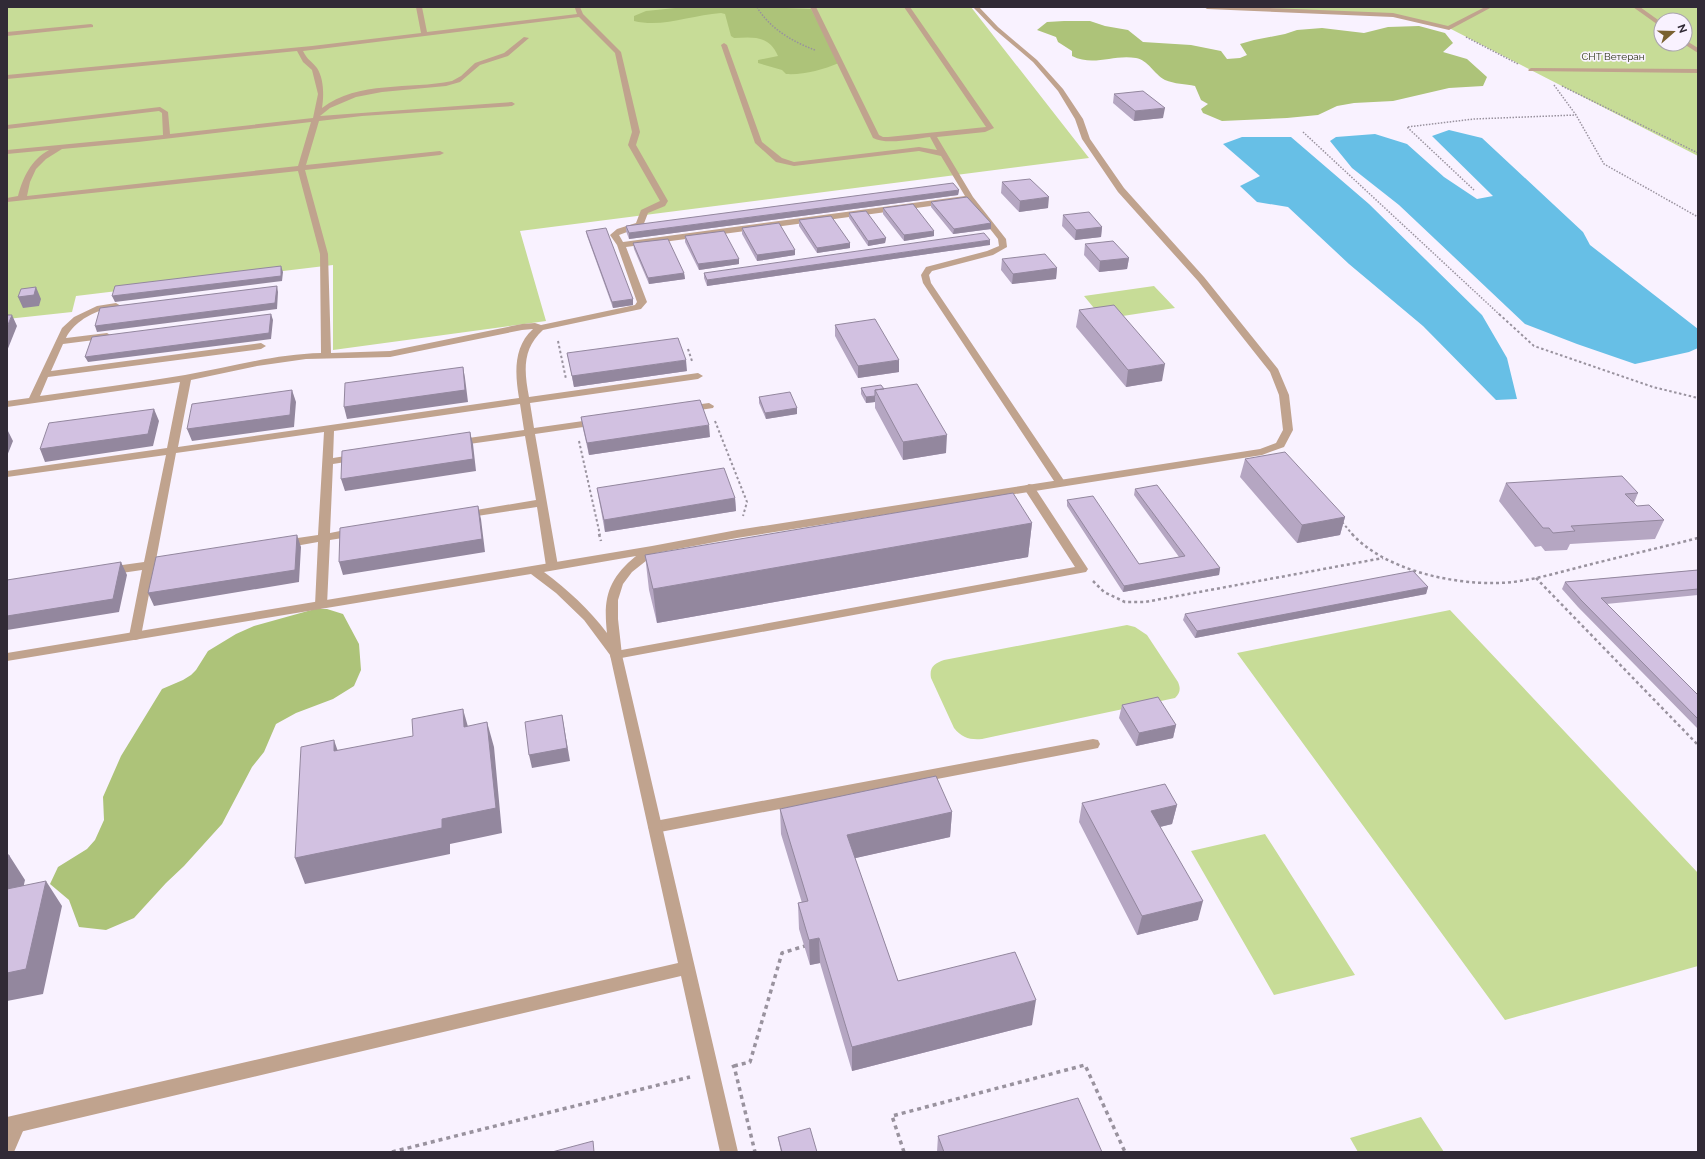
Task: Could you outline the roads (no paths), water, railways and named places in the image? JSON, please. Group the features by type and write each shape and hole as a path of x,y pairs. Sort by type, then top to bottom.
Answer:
{"street":[{"path":"419,7 424,34"},
{"path":"552,566 520,374 525,343 531,335 540,328 633,308 642,302 621,245 614,235 618,231 634,228 640,224 644,212 662,204 664,201 632,145 636,132 618,52 580,15 577,7"},
{"path":"813,7 876,136 881,139 888,139 985,130 990,128 907,7"},
{"path":"7,657 652,550 737,534 1060,482 1262,452 1280,445 1288,430 1284,395 1275,371 1201,279 1121,190 1086,139 1079,119 1060,90 1035,61 996,28 976,7"},
{"path":"1207,7 1302,9 1393,15 1449,28 1490,7"},
{"path":"1636,7 1653,19"},
{"path":"1393,15 1398,11"},
{"path":"7,77 300,50 580,15"},
{"path":"7,34 91,26"},
{"path":"317,117 325,108 359,95 458,81 468,75 473,67 510,52 526,38"},
{"path":"724,45 759,143 779,160 794,164 919,149 943,154"},
{"path":"300,50 305,61 315,70 321,94 317,117 301,168 324,254 326,356"},
{"path":"1531,70 1698,71"},
{"path":"7,152 167,136 317,117 512,104"},
{"path":"7,126 160,109 165,112 167,136"},
{"path":"932,135 970,198 1002,239 1003,247 990,253 929,269 925,275 927,284 1060,482"},
{"path":"22,198 29,173 39,160 51,152 63,147"},
{"path":"7,200 440,153"},
{"path":"621,245 970,198"},
{"path":"33,400 65,330 77,319 100,308 123,305"},
{"path":"7,404 186,378 257,363 306,356 390,354 522,326 535,326 540,328"},
{"path":"60,342 113,335"},
{"path":"44,375 261,346"},
{"path":"7,474 698,376"},
{"path":"135,636 186,378"},
{"path":"678,410 709,406"},
{"path":"444,444 607,421"},
{"path":"322,605 329,428"},
{"path":"328,462 367,456"},
{"path":"616,654 1082,569 1029,487"},
{"path":"456,516 542,503"},
{"path":"271,546 363,531"},
{"path":"652,550 629,568 616,585 611,611 616,654 654,827 729,1152"},
{"path":"94,574 179,560"},
{"path":"533,569 560,590 588,617 616,654"},
{"path":"654,827 1093,744"},
{"path":"7,1147 12,1125 687,968"}],"water":[{"path":"1449,130 1482,138 1583,232 1590,245 1698,329 1698,348 1689,352 1635,364 1525,324 1399,205 1352,168 1330,141 1336,137 1375,134 1407,144 1444,177 1477,199 1493,196 1432,136"},
{"path":"1242,137 1291,137 1369,204 1482,315 1507,358 1517,399 1496,400 1423,326 1349,264 1288,207 1257,202 1240,186 1260,176 1223,144"}],"park label":[{"name":"СНТ Ветеран","path":"1613,56"}]}
